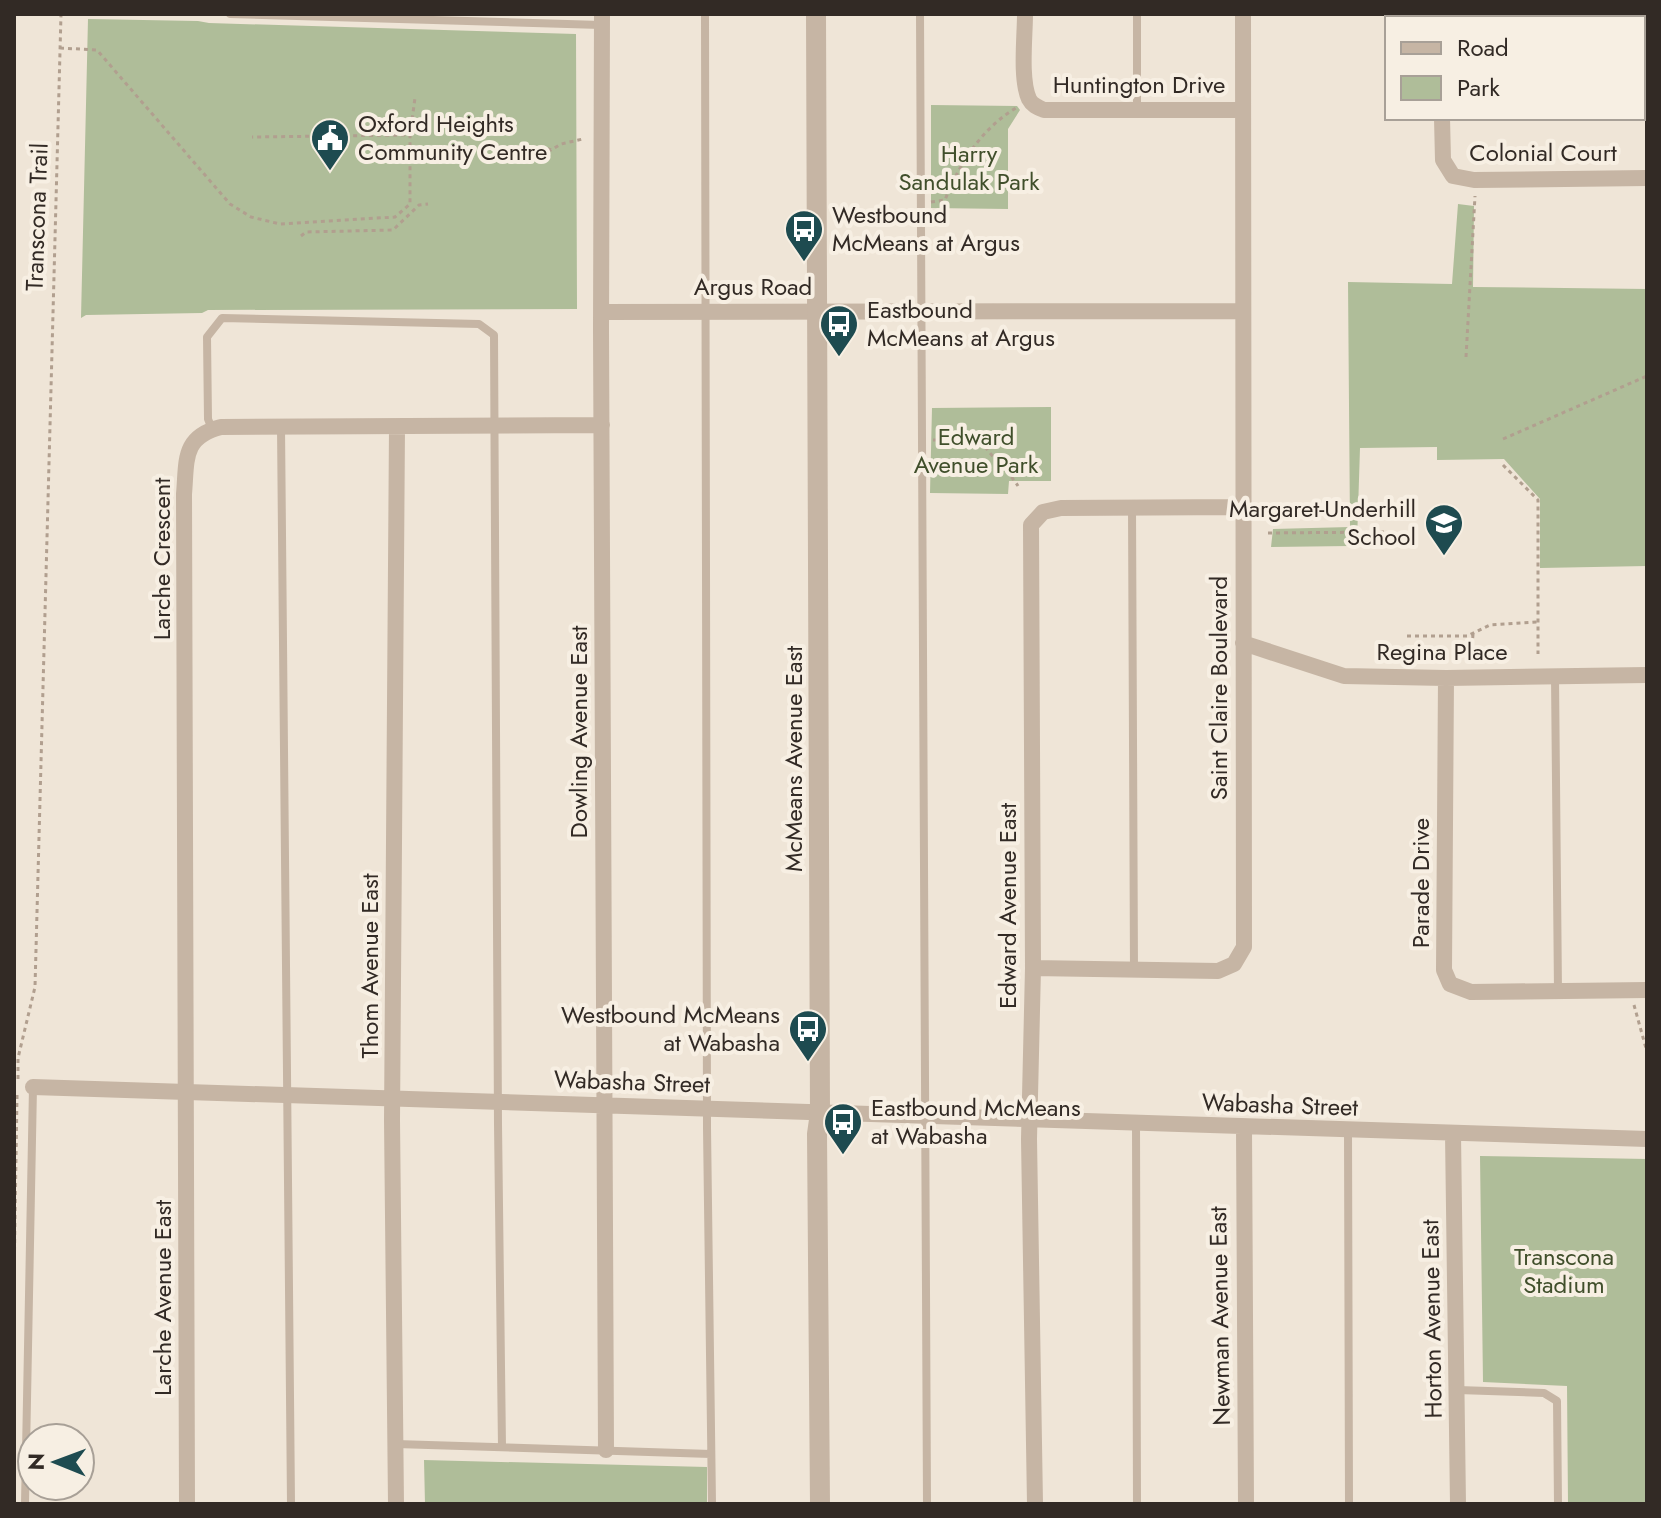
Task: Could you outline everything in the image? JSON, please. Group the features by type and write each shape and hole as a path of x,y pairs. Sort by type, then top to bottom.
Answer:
{"street":[{"name":"McMeans Avenue East","path":"816,14 820,1504"},
{"name":"Huntington Drive","path":"1025,14 1025,84 1029,100 1044,110 1242,110"},
{"name":"Saint Claire Boulevard","path":"1033,968 1218,971 1234,964 1244,947 1243,14"},
{"name":"Dowling Avenue East","path":"602,20 606,1450"},
{"name":"Colonial Court","path":"1442,120 1443,160 1453,176 1474,180 1647,178"},
{"name":"Argus Road","path":"601,312 1242,311"},
{"path":"212,429 602,425"},
{"name":"Thom Avenue East","path":"396,1504 397,427"},
{"name":"Larche Crescent","path":"188,1092 184,494 187,455 194,439 212,429"},
{"name":"Edward Avenue East","path":"1035,1504 1030,1121 1033,968 1031,525 1043,512 1061,508 1242,507"},
{"name":"Regina Place","path":"1243,643 1344,676 1647,675"},
{"name":"Parade Drive","path":"1446,678 1444,970 1450,984 1471,992 1639,990"},
{"name":"Wabasha Street","path":"33,1087 605,1105 925,1119 1647,1139"},
{"name":"Larche Avenue East","path":"187,1504 188,1092"},
{"name":"Newman Avenue East","path":"1244,1128 1246,1504"},
{"name":"Horton Avenue East","path":"1453,1134 1458,1504"}],"lane":[{"path":"230,14 602,20"},
{"path":"705,14 712,1504"},
{"path":"920,14 927,1504"},
{"path":"1137,14 1137,109"},
{"path":"212,429 208,419 207,337 222,318 479,324 494,335 502,1447"},
{"path":"281,427 291,1504"},
{"path":"1132,508 1134,970"},
{"path":"1555,676 1558,991"},
{"name":"Wabasha Street","path":"25,1504 33,1087"},
{"path":"1136,1125 1137,1504"},
{"path":"1348,1131 1349,1504"},
{"path":"1458,1390 1544,1393 1557,1401 1558,1504"},
{"path":"395,1444 711,1454"}],"path":[{"name":"Transcona Trail","path":"14,1283 18,1058 35,987 61,14"},
{"path":"60,48 97,50 230,204 251,217 280,224 395,217 410,204 410,135 415,98"},
{"path":"921,203 945,200 956,172 980,140 1002,116 1029,100"},
{"path":"252,137 410,135"},
{"path":"484,147 544,147 551,150 561,144 583,139"},
{"path":"1466,357 1474,180"},
{"path":"301,236 306,232 393,230 419,205 428,204"},
{"path":"1503,439 1647,376"},
{"path":"922,440 981,440 990,456 1010,473 1018,486"},
{"path":"1503,465 1538,500 1538,654"},
{"path":"1268,533 1385,532"},
{"path":"1407,636 1467,636 1490,625 1538,622"},
{"path":"1639,990 1647,1052"}],"green space":[{"name":"Oxford Heights Community Centre","path":"88,19 576,34 577,309 208,310 202,313 86,315 81,318"},
{"name":"Harry Sandulak Park","path":"931,105 1017,106 1020,110 1008,129 1008,209 931,208"},
{"path":"1458,204 1474,206 1473,287 1647,289 1647,566 1540,568 1540,499 1504,459 1437,460 1437,447 1360,448 1357,542 1349,546 1271,547 1273,529 1350,527 1348,282 1452,284"},
{"name":"Edward Avenue Park","path":"1051,407 1051,481 1009,481 1008,494 930,493 932,408"},
{"name":"Transcona Stadium","path":"1480,1156 1647,1159 1647,1504 1568,1504 1567,1386 1483,1382"},
{"path":"424,1460 707,1467 707,1504 425,1504"}],"place":[{"name":"Oxford Heights Community Centre","path":"330,172"},
{"name":"Westbound McMeans at Argus","path":"804,263"},
{"name":"Eastbound McMeans at Argus","path":"839,358"},
{"name":"Margaret-Underhill School","path":"1444,557"},
{"name":"Westbound McMeans at Wabasha","path":"808,1063"},
{"name":"Eastbound McMeans at Wabasha","path":"843,1156"}]}
